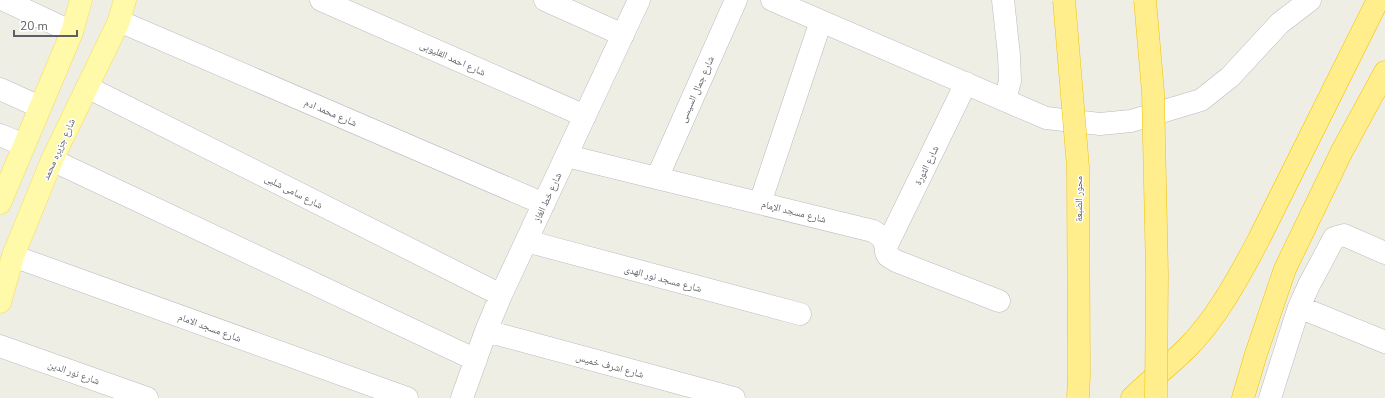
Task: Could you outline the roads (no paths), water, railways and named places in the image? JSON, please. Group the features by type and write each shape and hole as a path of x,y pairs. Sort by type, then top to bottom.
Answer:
{"highway":[{"name":"محور الضبعة","path":"1064,0 1078,167 1078,398"},
{"path":"1145,0 1153,92 1157,273 1156,398"},
{"path":"1132,398 1187,348 1208,323 1227,296 1258,239 1378,0"},
{"path":"1243,398 1284,269 1342,151 1385,72"}],"main road":[{"path":"2,190 24,146 72,32 82,0"},
{"name":"شارع جزيره محمد","path":"0,302 13,256 52,160 119,21 125,0"}],"street":[{"path":"4,0 72,32"},
{"name":"شارع احمد القليوبى","path":"321,0 585,116"},
{"path":"545,0 623,34"},
{"name":"شارع خط الغاز","path":"462,398 486,332 526,241 639,0"},
{"name":"شارع جمال السيسى","path":"657,178 736,0"},
{"path":"772,0 1046,118 1100,124 1131,121 1201,100 1230,77 1280,23 1310,0"},
{"path":"1003,0 1009,55 1010,81 1005,100"},
{"name":"شارع محمد ادم","path":"119,21 544,204"},
{"path":"760,203 821,21"},
{"name":"شارع الثورة","path":"886,247 966,83"},
{"name":"شارع سامى شلبى","path":"87,87 502,295"},
{"path":"0,89 40,107"},
{"path":"0,134 24,146"},
{"name":"شارع مسجد الإمام","path":"567,156 873,231 882,237 888,256 896,261 999,301"},
{"path":"52,160 476,360"},
{"path":"1270,398 1299,307 1334,238 1344,235 1385,253"},
{"name":"شارع مسجد نور الهدى","path":"526,241 800,314"},
{"name":"شارع مسجد الامام","path":"13,256 407,398"},
{"path":"1299,307 1385,342"},
{"name":"شارع اشرف خميس","path":"486,332 734,398"},
{"name":"شارع نور الدين","path":"0,346 112,392 147,398"}]}
